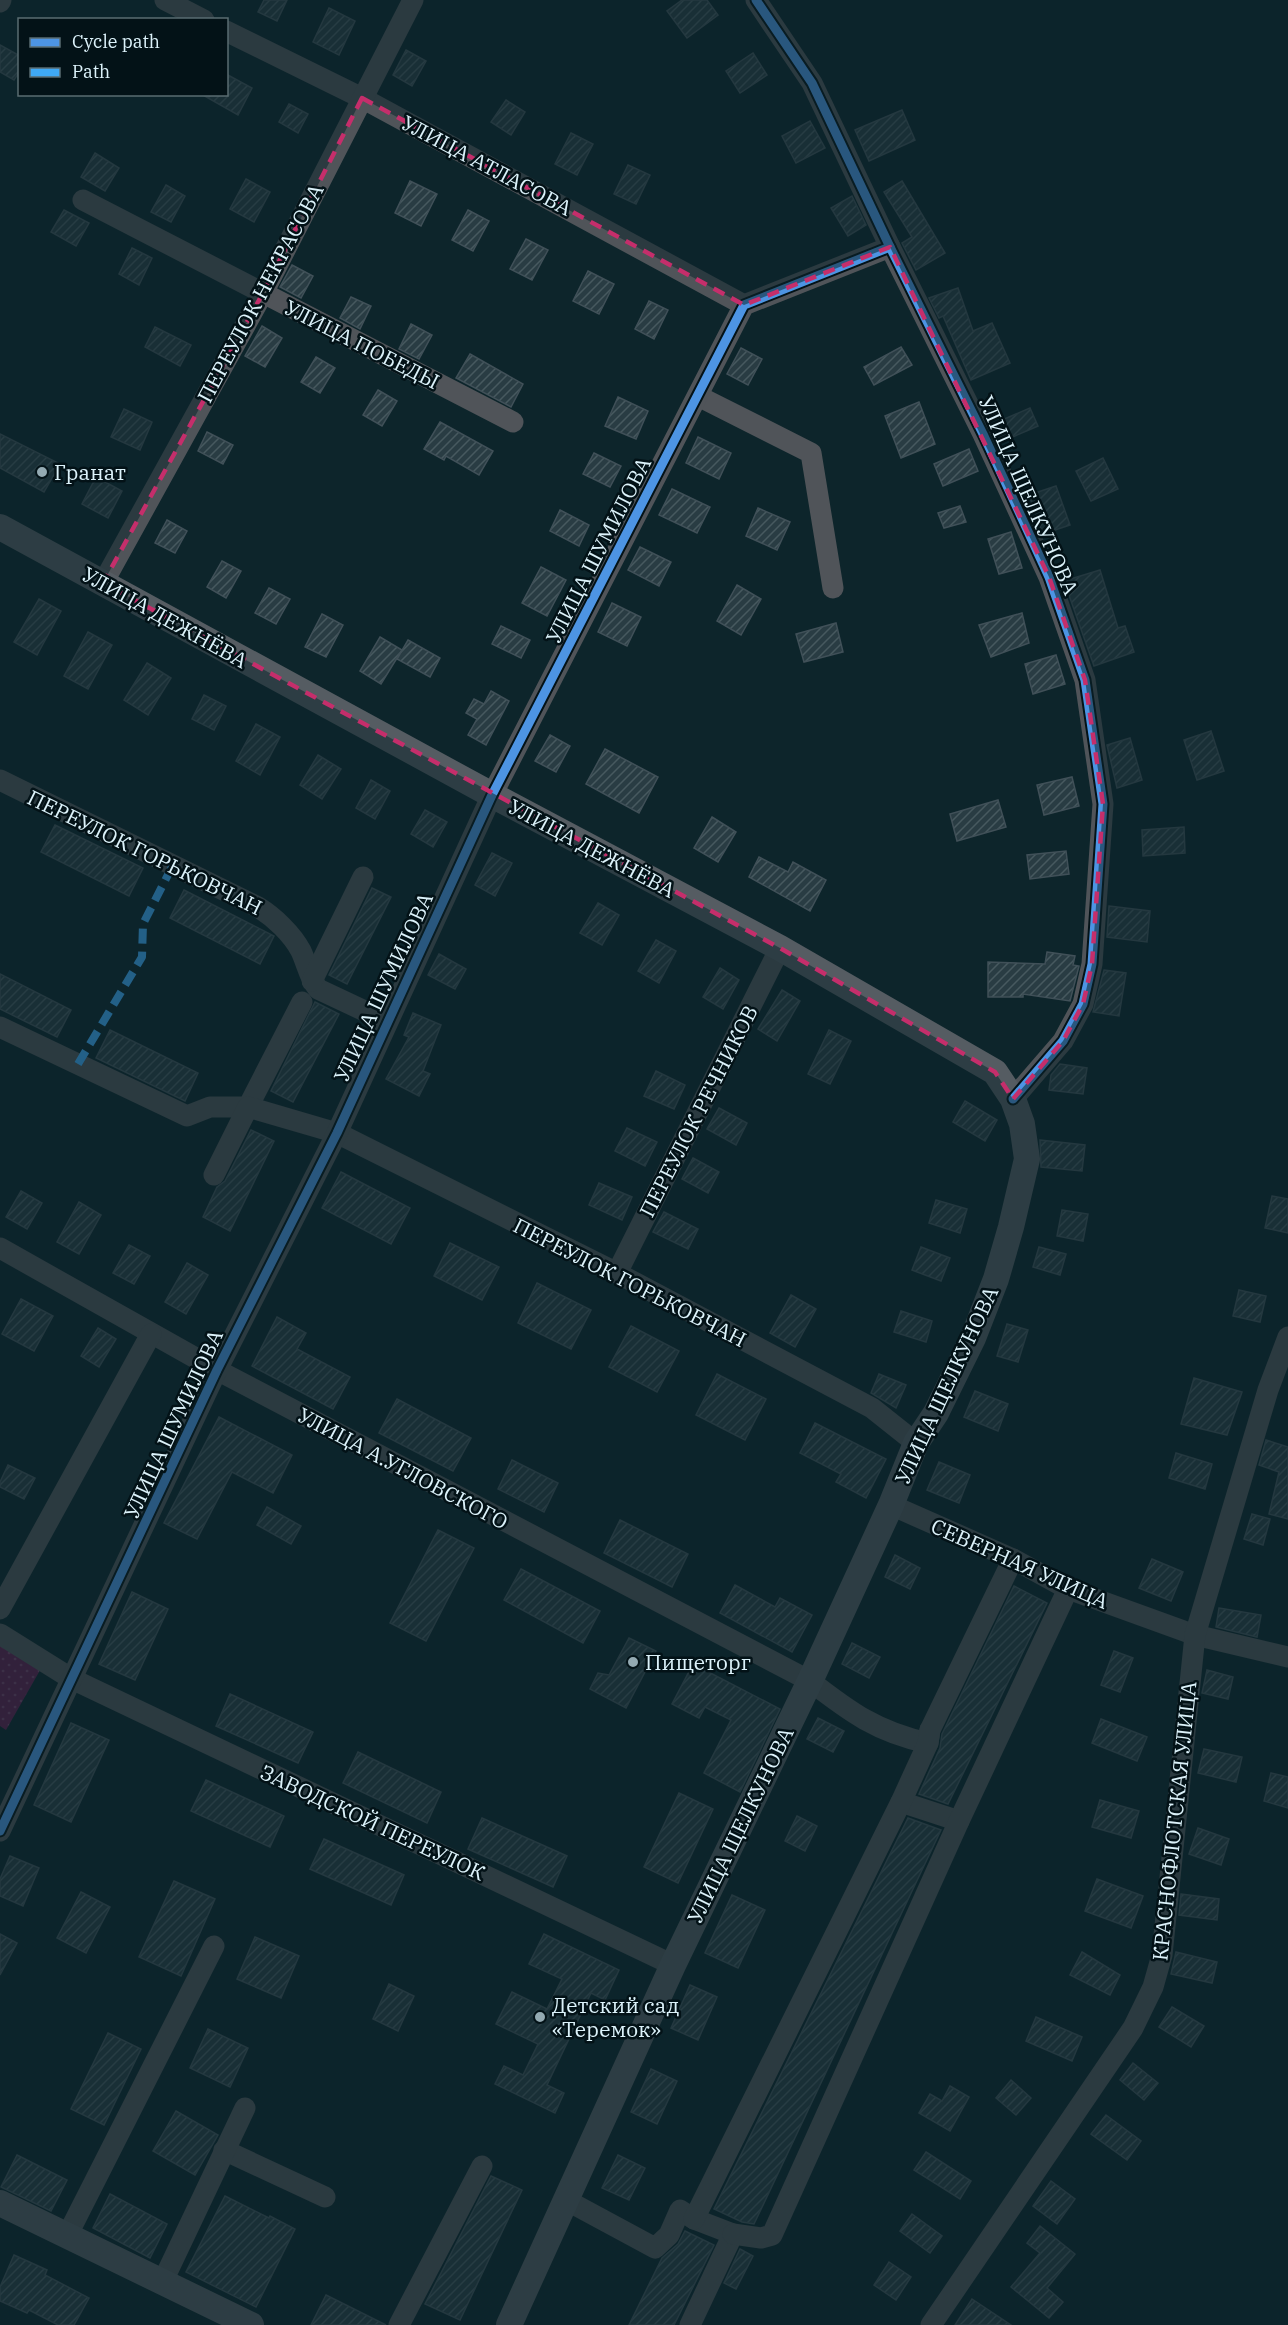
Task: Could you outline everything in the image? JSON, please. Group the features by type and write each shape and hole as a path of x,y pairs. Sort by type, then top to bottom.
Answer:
{"main road":[{"name":"УЛИЦА ДЕЖНЁВА","path":"0,527 492,795 780,948 995,1072 1013,1099"},
{"name":"УЛИЦА ЩЕЛКУНОВА","path":"509,2325 673,1965 810,1681 891,1505 916,1443 936,1413 973,1338 996,1279 1027,1159 1022,1124 1013,1099"},
{"path":"0,2203 68,2234 162,2283 251,2325"}],"street":[{"path":"165,0 200,18"},
{"name":"ПЕРЕУЛОК НЕКРАСОВА","path":"103,583 263,293 413,0"},
{"name":"УЛИЦА ЩЕЛКУНОВА","path":"756,0 812,83 983,434 1049,577 1085,680 1103,804 1092,964 1083,1004 1063,1041 1013,1099"},
{"name":"УЛИЦА АТЛАСОВА","path":"228,32 362,98 744,305"},
{"name":"УЛИЦА ПОБЕДЫ","path":"83,200 513,422"},
{"path":"744,305 890,247"},
{"name":"УЛИЦА ШУМИЛОВА","path":"0,1831 217,1370 337,1133 386,1021 492,795 744,305"},
{"path":"698,396 811,453 833,588"},
{"name":"ПЕРЕУЛОК ГОРЬКОВЧАН","path":"0,780 272,916 300,950 312,981"},
{"path":"363,878 312,981 318,989 386,1021"},
{"name":"ПЕРЕУЛОК РЕЧНИКОВ","path":"617,1273 780,948"},
{"path":"214,1174 302,1002"},
{"name":"ПЕРЕУЛОК ГОРЬКОВЧАН","path":"0,1027 187,1116 210,1107 248,1107 337,1133 617,1273 872,1408 916,1443"},
{"name":"УЛИЦА А.УГЛОВСКОГО","path":"0,1248 217,1370 810,1681 868,1723 908,1739 928,1743"},
{"path":"0,1609 151,1334"},
{"name":"КРАСНОФЛОТСКАЯ УЛИЦА","path":"931,2325 1133,2028 1153,1987 1162,1955 1195,1635 1268,1390 1288,1337"},
{"name":"СЕВЕРНАЯ УЛИЦА","path":"891,1505 1012,1559 1068,1589 1195,1635 1288,1657"},
{"path":"694,2219 901,1802 928,1743 930,1730 1012,1559"},
{"path":"566,2200 654,2248 669,2235 680,2210 694,2219 733,2234 761,2238 772,2235 959,1821 1068,1589"},
{"name":"ЗАВОДСКОЙ ПЕРЕУЛОК","path":"0,1634 72,1679 673,1965"},
{"path":"901,1802 959,1821"},
{"path":"68,2234 214,1946"},
{"path":"162,2283 245,2108"},
{"path":"224,2150 325,2197"},
{"path":"399,2325 482,2166"},
{"path":"690,2325 733,2234"}],"highlighted area":[{"path":"362,98 744,305 890,247 1049,577 1085,680 1103,804 1092,964 1083,1004 1063,1041 1013,1099 995,1072 780,948 103,583 263,293"}],"shaded area":[{"path":"0,1641 43,1665 6,1730 0,1726"}],"building":[{"path":"264,0 287,0 277,21 258,12"},
{"path":"682,0 707,0 718,15 687,38 667,11"},
{"path":"329,8 355,21 339,55 313,42"},
{"path":"0,45 18,55 18,74 14,80 0,72"},
{"path":"406,50 426,61 412,86 393,75"},
{"path":"753,53 767,75 740,93 726,71"},
{"path":"228,75 252,88 238,115 205,96 228,96"},
{"path":"506,100 525,112 511,135 491,122"},
{"path":"289,104 308,114 298,133 279,122"},
{"path":"902,110 915,140 869,161 855,130"},
{"path":"810,121 825,148 796,163 782,136"},
{"path":"571,133 593,144 577,175 555,164"},
{"path":"95,153 119,168 105,191 81,177"},
{"path":"628,165 650,175 636,204 614,194"},
{"path":"246,179 270,192 254,222 230,209"},
{"path":"410,181 437,194 421,226 395,213"},
{"path":"902,181 945,253 916,270 902,243 912,237 884,192"},
{"path":"166,185 185,196 171,222 151,212"},
{"path":"852,196 866,225 848,236 831,208"},
{"path":"64,210 89,223 76,246 51,232"},
{"path":"468,210 489,221 473,251 452,240"},
{"path":"526,239 548,250 532,280 510,269"},
{"path":"132,248 152,258 139,285 119,274"},
{"path":"292,265 313,276 301,298 280,287"},
{"path":"588,271 614,284 599,314 573,301"},
{"path":"958,288 973,331 992,323 1010,363 971,380 943,316 939,318 929,298"},
{"path":"351,297 371,306 360,329 340,318"},
{"path":"649,301 668,310 654,339 635,329"},
{"path":"411,324 432,335 419,359 399,349"},
{"path":"262,326 282,338 265,367 245,356"},
{"path":"155,327 191,345 180,366 145,347"},
{"path":"901,347 912,365 874,385 864,367"},
{"path":"741,348 762,359 748,385 727,374"},
{"path":"470,354 523,384 511,407 456,378"},
{"path":"316,357 335,368 320,393 301,382"},
{"path":"378,390 397,401 382,426 363,415"},
{"path":"618,397 648,411 636,439 605,426"},
{"path":"919,402 935,444 901,458 885,416"},
{"path":"1030,408 1038,426 1001,442 993,424"},
{"path":"124,409 152,422 140,450 111,437"},
{"path":"440,422 493,451 479,475 446,456 444,460 424,449"},
{"path":"207,432 233,445 223,464 198,451"},
{"path":"0,434 60,464 44,492 0,468"},
{"path":"698,437 731,453 719,479 686,463"},
{"path":"969,449 978,471 943,486 934,464"},
{"path":"594,453 621,466 610,487 583,474"},
{"path":"1103,458 1118,489 1091,501 1076,471"},
{"path":"96,477 122,491 108,518 82,504"},
{"path":"1056,486 1070,525 1043,534 1029,495"},
{"path":"672,489 710,507 697,533 659,515"},
{"path":"960,506 966,522 944,528 938,513"},
{"path":"758,508 790,522 777,550 746,536"},
{"path":"560,510 589,525 579,546 550,531"},
{"path":"167,520 187,531 175,553 155,543"},
{"path":"1011,532 1022,568 999,574 988,539"},
{"path":"640,547 671,562 659,586 628,570"},
{"path":"222,561 241,571 226,598 207,587"},
{"path":"541,567 566,580 547,616 522,603"},
{"path":"1100,570 1118,628 1125,626 1134,652 1094,666 1064,581"},
{"path":"737,585 761,599 741,635 717,621"},
{"path":"269,588 290,599 276,624 255,613"},
{"path":"39,599 61,611 37,655 14,642"},
{"path":"612,603 641,617 627,646 598,632"},
{"path":"1022,613 1029,643 991,657 979,625"},
{"path":"322,614 343,625 326,657 305,647"},
{"path":"836,623 843,652 804,662 796,634"},
{"path":"501,626 530,640 521,658 492,644"},
{"path":"88,632 112,645 88,689 64,676"},
{"path":"380,637 402,650 381,684 360,671"},
{"path":"408,640 440,658 430,677 397,659"},
{"path":"1056,655 1065,684 1033,694 1025,664"},
{"path":"147,663 171,678 148,715 124,700"},
{"path":"491,691 509,701 486,745 468,735 477,719 466,713 474,699 484,704"},
{"path":"204,695 226,706 214,730 192,719"},
{"path":"256,724 280,737 260,775 236,761"},
{"path":"1211,731 1224,771 1197,780 1184,740"},
{"path":"550,735 570,746 556,772 535,761"},
{"path":"1130,738 1142,780 1117,788 1107,745"},
{"path":"605,749 658,777 639,813 586,784"},
{"path":"318,755 341,769 322,799 300,785"},
{"path":"1072,777 1079,806 1044,815 1037,785"},
{"path":"371,780 390,791 375,819 356,808"},
{"path":"998,800 1006,827 957,841 950,814"},
{"path":"425,810 447,822 433,847 411,834"},
{"path":"712,817 736,832 718,862 694,848"},
{"path":"55,825 143,868 129,896 41,852"},
{"path":"1184,827 1185,853 1143,856 1142,830"},
{"path":"1066,851 1069,874 1030,879 1027,855"},
{"path":"492,853 512,863 495,896 475,885"},
{"path":"759,857 788,872 793,862 826,880 810,911 749,877"},
{"path":"372,888 391,897 347,984 329,975"},
{"path":"184,890 274,936 260,964 170,918"},
{"path":"598,903 619,915 602,945 580,933"},
{"path":"1109,906 1150,911 1147,942 1107,937"},
{"path":"656,940 676,951 659,983 638,971"},
{"path":"1047,952 1075,956 1073,965 1079,966 1070,1001 1023,994 1023,997 988,997 988,962 1045,964"},
{"path":"439,954 466,969 455,989 428,975"},
{"path":"720,968 739,980 723,1009 703,997"},
{"path":"1104,970 1126,973 1119,1016 1093,1012"},
{"path":"0,974 71,1010 57,1037 0,1009"},
{"path":"782,990 800,1001 777,1041 758,1029"},
{"path":"315,1002 339,1014 293,1102 271,1091"},
{"path":"413,1013 441,1025 423,1071 430,1074 419,1096 386,1079 409,1037 404,1035"},
{"path":"110,1030 198,1073 185,1101 96,1058"},
{"path":"829,1030 851,1041 830,1084 808,1074"},
{"path":"1060,1064 1087,1068 1083,1094 1049,1090 1051,1075"},
{"path":"656,1071 685,1085 674,1109 644,1096"},
{"path":"965,1101 997,1120 985,1141 953,1122"},
{"path":"719,1108 747,1123 736,1145 707,1129"},
{"path":"627,1128 657,1142 645,1166 615,1151"},
{"path":"251,1130 274,1141 230,1231 203,1217 217,1187 225,1181"},
{"path":"1040,1140 1085,1145 1082,1171 1041,1167"},
{"path":"693,1158 719,1172 708,1193 682,1179"},
{"path":"341,1172 410,1208 391,1244 322,1208"},
{"path":"599,1183 632,1197 622,1220 589,1205"},
{"path":"21,1191 42,1203 27,1229 6,1217"},
{"path":"1272,1196 1288,1199 1288,1233 1265,1228"},
{"path":"936,1200 967,1209 960,1233 929,1223"},
{"path":"79,1202 101,1215 79,1254 57,1242"},
{"path":"1062,1210 1088,1214 1083,1241 1057,1236"},
{"path":"664,1212 698,1229 688,1249 653,1232"},
{"path":"450,1243 499,1267 482,1300 434,1276"},
{"path":"129,1245 150,1256 134,1284 113,1273"},
{"path":"921,1247 950,1258 941,1281 912,1270"},
{"path":"1039,1247 1066,1254 1060,1275 1033,1267"},
{"path":"187,1263 208,1275 186,1314 165,1302"},
{"path":"537,1283 591,1310 571,1349 518,1323"},
{"path":"1239,1290 1266,1296 1260,1322 1233,1316"},
{"path":"791,1295 816,1309 795,1347 770,1333"},
{"path":"21,1299 53,1316 34,1351 2,1334"},
{"path":"901,1311 932,1321 926,1342 894,1332"},
{"path":"277,1317 306,1333 297,1349 350,1377 333,1409 252,1366"},
{"path":"1007,1324 1028,1330 1018,1362 997,1356"},
{"path":"631,1326 679,1351 657,1392 609,1367"},
{"path":"98,1328 116,1339 99,1367 81,1356"},
{"path":"717,1374 766,1399 745,1440 696,1415"},
{"path":"879,1374 906,1385 896,1408 871,1393"},
{"path":"1194,1378 1242,1392 1227,1435 1181,1424"},
{"path":"975,1391 1008,1404 998,1431 964,1417"},
{"path":"397,1399 471,1438 453,1471 379,1433"},
{"path":"219,1417 292,1455 273,1493 232,1472 197,1539 164,1523"},
{"path":"815,1423 886,1459 866,1498 836,1482 841,1474 800,1453"},
{"path":"1266,1440 1288,1447 1288,1519 1269,1514 1279,1472 1259,1465"},
{"path":"1176,1453 1212,1464 1205,1489 1169,1478"},
{"path":"512,1460 558,1483 544,1512 498,1489"},
{"path":"939,1462 970,1475 959,1503 927,1490"},
{"path":"8,1465 35,1478 24,1499 0,1487"},
{"path":"267,1507 301,1526 291,1544 257,1525"},
{"path":"1252,1514 1270,1519 1263,1545 1244,1539"},
{"path":"620,1520 688,1554 672,1587 604,1553"},
{"path":"438,1530 474,1548 426,1641 390,1623"},
{"path":"895,1555 920,1568 910,1589 885,1577"},
{"path":"1152,1559 1183,1572 1171,1601 1139,1588"},
{"path":"521,1569 600,1611 583,1643 504,1600"},
{"path":"735,1585 775,1607 780,1598 812,1615 792,1652 720,1613"},
{"path":"1014,1586 1047,1603 948,1804 919,1794 940,1748 942,1734"},
{"path":"132,1592 168,1609 135,1680 99,1664"},
{"path":"1219,1608 1261,1615 1257,1637 1216,1627"},
{"name":"Пищеторг","path":"629,1638 656,1651 626,1708 590,1689 598,1673 609,1675"},
{"path":"852,1643 880,1657 869,1678 842,1664"},
{"path":"1114,1651 1133,1658 1120,1692 1101,1685"},
{"path":"693,1664 780,1709 740,1792 704,1773 731,1720 705,1707 699,1718 672,1704"},
{"path":"1207,1670 1233,1677 1228,1699 1202,1693"},
{"path":"230,1694 313,1732 298,1763 216,1726"},
{"path":"818,1718 844,1731 833,1752 807,1739"},
{"path":"1101,1719 1147,1737 1137,1761 1092,1743"},
{"path":"71,1723 109,1740 71,1822 34,1805"},
{"path":"1204,1749 1242,1757 1236,1782 1198,1773"},
{"path":"358,1752 441,1792 427,1823 343,1783"},
{"path":"1271,1773 1288,1777 1288,1808 1264,1801"},
{"path":"206,1780 284,1816 270,1847 191,1811"},
{"path":"679,1793 713,1809 678,1883 644,1867"},
{"path":"1100,1800 1139,1811 1131,1838 1092,1827"},
{"path":"797,1816 817,1826 805,1851 785,1841"},
{"path":"482,1818 567,1856 553,1887 468,1849"},
{"path":"908,1818 941,1830 754,2224 742,2222 714,2209"},
{"path":"1198,1828 1229,1839 1221,1865 1189,1854"},
{"path":"324,1839 404,1875 391,1905 310,1869"},
{"path":"10,1856 39,1868 23,1906 0,1896 0,1879"},
{"path":"1097,1879 1143,1896 1131,1928 1085,1911"},
{"path":"174,1881 215,1899 181,1976 139,1957"},
{"path":"81,1892 110,1907 86,1953 57,1938"},
{"path":"1181,1894 1219,1899 1217,1920 1179,1915"},
{"path":"732,1895 765,1910 738,1968 705,1953"},
{"path":"0,1934 17,1943 0,1975"},
{"name":"Детский сад «Теремок»","path":"544,1934 619,1970 605,2000 591,1993 547,2085 564,2093 555,2113 495,2084 504,2066 523,2075 538,2044 496,2024 512,1992 547,2009 562,1979 529,1964"},
{"path":"255,1937 299,1956 281,1998 237,1979"},
{"path":"1082,1952 1120,1975 1110,1995 1070,1975"},
{"path":"1176,1952 1217,1962 1212,1983 1171,1974"},
{"path":"389,1984 414,1996 398,2031 373,2019"},
{"path":"690,1985 717,1997 698,2040 671,2028"},
{"path":"1172,2007 1204,2026 1191,2047 1159,2027"},
{"path":"1036,2017 1082,2037 1072,2061 1026,2041"},
{"path":"208,2029 248,2048 230,2087 190,2068"},
{"path":"108,2033 141,2049 104,2125 71,2109"},
{"path":"1133,2063 1158,2083 1144,2100 1120,2080"},
{"path":"651,2069 677,2081 657,2124 631,2112"},
{"path":"1011,2080 1031,2098 1016,2115 996,2098"},
{"path":"950,2086 969,2097 950,2131 919,2113 930,2094 942,2101"},
{"path":"176,2111 218,2135 195,2175 153,2151"},
{"path":"1106,2115 1141,2141 1127,2160 1091,2134"},
{"path":"926,2152 971,2181 960,2199 914,2170"},
{"path":"17,2155 67,2180 51,2211 1,2187"},
{"path":"618,2155 645,2168 629,2200 602,2188"},
{"path":"491,2176 522,2190 460,2320 425,2304"},
{"path":"1051,2181 1075,2199 1057,2224 1033,2206"},
{"path":"110,2194 167,2224 150,2258 93,2228"},
{"path":"225,2196 295,2229 256,2307 186,2272"},
{"path":"912,2214 942,2236 930,2253 900,2231"},
{"path":"1040,2226 1075,2254 1047,2288 1063,2302 1049,2318 1011,2287 1040,2253 1027,2243"},
{"path":"685,2231 714,2245 674,2325 629,2325 662,2258 678,2244"},
{"path":"740,2249 753,2256 736,2289 724,2283"},
{"path":"14,2255 47,2270 45,2275 89,2298 74,2325 58,2325 29,2310 27,2313 0,2301 0,2287"},
{"path":"889,2262 911,2277 896,2300 874,2285"},
{"path":"326,2295 386,2325 311,2325"},
{"path":"972,2299 1011,2325 955,2325"}],"marked path":[{"path":"78,1064 142,957 143,924 173,865"}],"cycle path":[{"path":"756,0 812,83 983,434 1049,577 1085,680 1103,804 1092,964 1083,1004 1063,1041 1013,1099"},
{"path":"0,1831 217,1370 337,1133 492,795 744,305 890,247"}],"place":[{"name":"Гранат","path":"42,472"},
{"name":"Пищеторг","path":"633,1662"},
{"name":"Детский сад «Теремок»","path":"540,2017"}]}
